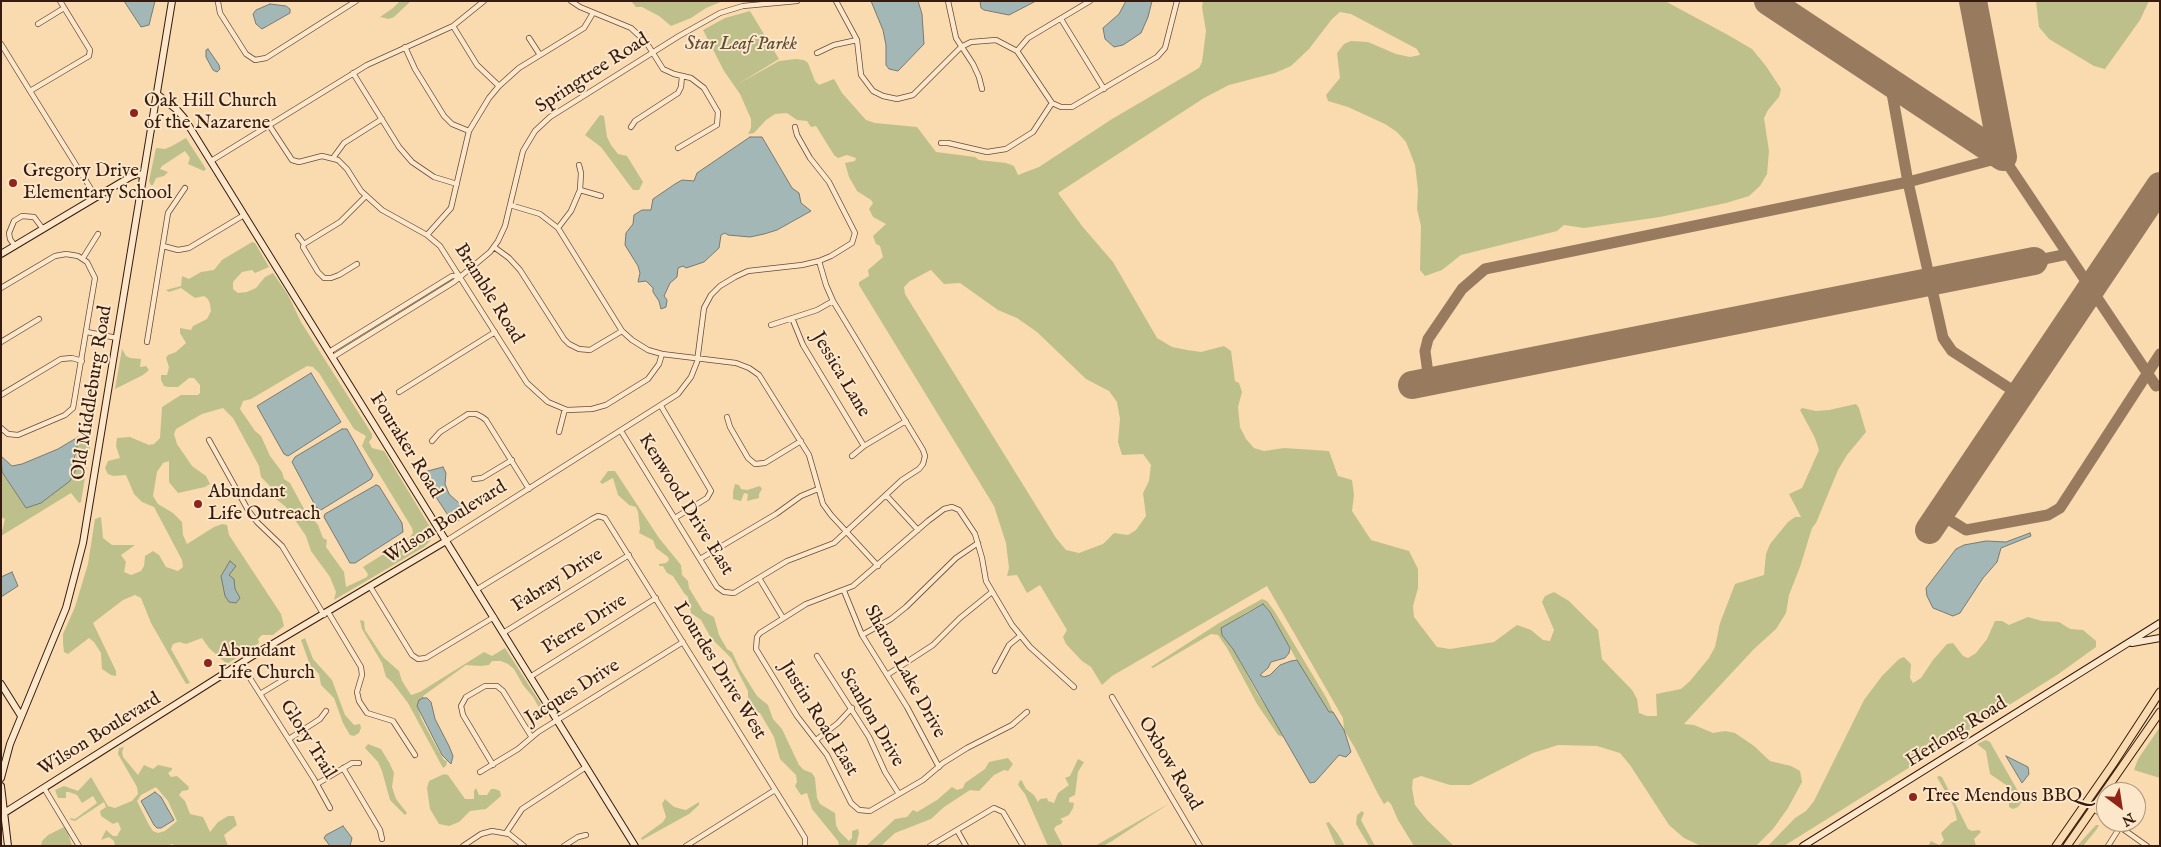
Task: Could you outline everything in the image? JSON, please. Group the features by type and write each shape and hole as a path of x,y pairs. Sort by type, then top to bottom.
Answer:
{"main road":[{"name":"Old Middleburg Road","path":"1,778 5,757 66,608 83,543 172,1"},
{"name":"Fouraker Road","path":"157,94 184,118 635,846"},
{"path":"1,254 130,177 136,174 143,175"},
{"name":"Wilson Boulevard","path":"3,814 241,664 371,588 446,541"},
{"name":"Herlong Road","path":"1803,846 2160,623"},
{"name":"Herlong Road","path":"2126,645 2144,639 2160,638"},
{"path":"1,684 21,716"},
{"path":"2056,846 2160,692"},
{"path":"2066,846 2160,712"},
{"path":"1,786 8,846"}],"street":[{"path":"30,91 90,54 90,50 60,1"},
{"path":"213,1 219,2 220,13 250,58 259,60 266,58 356,1"},
{"path":"211,161 353,73 453,26 484,1"},
{"path":"571,1 594,13 631,28 646,42 663,69 691,78 701,84 716,108 719,118 717,125 678,148"},
{"name":"Springtree Road","path":"331,355 454,282 482,260 494,247 503,231 520,160 528,141 535,131 558,111 712,17 731,9 756,4 797,1"},
{"path":"836,1 857,40 861,75 873,91 883,96 897,99 913,95 960,47 983,39 996,40 1017,51 1052,103 1061,107 1072,107 1157,57 1165,48 1177,1"},
{"path":"948,1 952,28 960,47 979,76 982,89"},
{"path":"1017,51 1028,38 1090,1"},
{"path":"38,24 64,8"},
{"path":"427,235 449,211 469,132 482,108 499,86 519,68 584,28 594,13"},
{"path":"1061,19 1104,89"},
{"path":"453,26 477,65 499,86"},
{"path":"529,38 540,56"},
{"path":"817,53 834,45 857,40"},
{"path":"1,44 96,197"},
{"path":"405,47 415,69 444,116 452,124 469,132"},
{"path":"353,73 402,151 412,162 434,177 457,184"},
{"path":"631,127 635,121 678,93 682,87 682,76"},
{"path":"940,143 948,142 987,152 1006,149 1034,132 1052,103"},
{"path":"269,125 292,160 299,162 322,156 333,158 344,143 382,119"},
{"name":"Wilson Boulevard","path":"446,541 621,432 678,394 687,384 698,358 704,308 709,298 720,286 748,271 802,265 819,261 848,246 854,239 852,227 828,182 796,135 795,127"},
{"name":"Bramble Road","path":"333,158 345,166 366,196 395,218 427,235 446,253 531,388 548,402 564,409 592,409 612,402 648,379 659,364 662,354"},
{"path":"558,228 571,211 580,190 581,173 579,165"},
{"path":"147,342 169,210 184,188"},
{"path":"580,190 601,196"},
{"path":"304,244 340,222 366,196"},
{"path":"510,205 540,214 558,228 622,331 641,346 662,354 736,363 749,368 759,376 811,460 818,489 827,509 878,566"},
{"path":"163,246 178,250 189,248 244,215"},
{"path":"14,246 9,233 14,220 22,216 34,217 43,229"},
{"path":"83,258 98,234"},
{"path":"298,236 318,272 324,278 339,275 357,264"},
{"path":"494,247 509,258 520,270 569,344 579,349 590,350 622,331"},
{"path":"1,288 58,255 71,254 83,258 91,267 95,278 75,401 71,411 23,434 12,435 1,428"},
{"path":"819,261 833,302 924,450 925,460 918,469 902,480 827,546 787,562 759,578 783,618 811,602 844,591 861,580 944,509 952,507 959,510 971,527 978,543 986,581 1020,636 1074,686"},
{"path":"771,325 817,310 833,302"},
{"name":"Jessica Lane","path":"792,318 803,345 864,446"},
{"path":"1,342 39,319"},
{"path":"87,332 117,338"},
{"path":"399,392 495,332"},
{"path":"1,395 61,359 72,358 82,361"},
{"path":"661,406 711,488 708,498 675,518"},
{"path":"559,432 564,409"},
{"path":"432,441 452,423 468,414 476,414 486,420 529,489"},
{"path":"727,417 730,427 743,451 755,464 766,463 801,441"},
{"path":"852,456 864,446 906,422"},
{"name":"Kenwood Drive East","path":"621,432 719,588 726,593 734,593 759,578"},
{"path":"209,440 248,510 257,522 282,546 361,667 362,675 357,692 359,700 367,713 393,721 415,755"},
{"path":"474,479 482,478 512,460"},
{"path":"700,558 776,514 801,496 818,489"},
{"path":"886,495 918,530"},
{"name":"Lourdes Drive West","path":"476,590 592,519 600,516 608,520 805,838 806,846"},
{"path":"862,635 884,623 906,607 956,558 978,543"},
{"name":"Fabray Drive","path":"504,633 629,555"},
{"path":"371,588 412,655 420,660 494,617"},
{"name":"Sharon Lake Drive","path":"844,591 862,635 907,708 939,767"},
{"path":"887,675 933,645 960,618 992,592"},
{"name":"Pierre Drive","path":"530,677 656,598"},
{"name":"Justin Road East","path":"783,618 760,633 756,642 756,649 783,694 827,755 851,803 860,810 870,811 899,794"},
{"path":"995,671 1009,645 1020,636"},
{"name":"Jacques Drive","path":"480,772 518,750 531,736 683,642"},
{"name":"Scanlon Drive","path":"817,656 870,737 885,772 899,794"},
{"name":"Glory Trail","path":"241,664 317,784 330,808"},
{"path":"260,694 293,674 302,673"},
{"path":"493,765 463,716 461,709 466,697 485,686 497,686 503,691 531,736"},
{"name":"Oxbow Road","path":"1112,697 1200,846"},
{"path":"816,740 838,723 852,708"},
{"path":"289,739 320,719 326,711"},
{"path":"899,794 967,748 999,733 1027,712"},
{"path":"317,784 352,763 359,763"},
{"path":"506,833 522,809 586,767"},
{"path":"343,768 380,830 382,839"},
{"path":"44,788 79,846"},
{"path":"686,846 775,790"},
{"path":"2086,804 2096,811"},
{"path":"930,846 991,809 999,809 1003,812 1023,846"},
{"path":"957,830 966,846"},
{"path":"463,846 486,832 506,833 524,846"},
{"path":"2108,846 2117,832"},
{"path":"2127,832 2147,846"},
{"path":"564,846 578,837 586,836"}],"green space":[{"path":"400,1 411,1 394,17 389,19 380,17 393,8"},
{"path":"631,1 723,1 671,26 659,16 642,7 636,7"},
{"name":"Star Leaf Parkk","path":"1203,1 1665,1 1752,49 1766,66 1781,89 1779,97 1764,118 1769,151 1767,174 1760,186 1749,196 1726,203 1660,217 1584,228 1564,225 1557,231 1461,255 1442,270 1425,276 1420,270 1421,226 1417,209 1418,190 1415,165 1406,142 1397,132 1385,124 1348,107 1328,101 1326,95 1340,78 1337,53 1344,44 1351,41 1368,42 1396,54 1410,57 1420,55 1417,49 1351,14 1340,12 1332,19 1309,49 1291,66 1275,73 1229,85 1204,98 1058,193 1082,226 1113,262 1157,338 1172,347 1187,350 1201,352 1224,346 1231,351 1235,381 1239,383 1242,392 1238,407 1240,427 1246,439 1254,448 1264,451 1284,448 1329,451 1338,476 1352,480 1354,495 1352,511 1371,540 1409,551 1418,569 1418,588 1413,606 1414,617 1437,647 1450,649 1494,642 1517,625 1531,630 1543,640 1550,641 1554,630 1542,602 1545,596 1554,592 1569,601 1598,630 1602,659 1632,690 1637,699 1639,713 1647,716 1657,716 1656,694 1681,689 1709,658 1715,647 1720,623 1735,584 1764,575 1766,554 1770,544 1788,522 1795,517 1801,517 1789,494 1802,488 1819,450 1815,438 1800,410 1802,408 1816,411 1829,410 1856,404 1866,432 1847,455 1838,470 1816,523 1812,528 1789,595 1786,613 1776,629 1754,649 1684,724 1694,725 1713,733 1725,731 1735,733 1754,746 1770,761 1791,766 1800,771 1802,782 1788,808 1773,829 1756,846 1701,846 1684,838 1669,825 1630,765 1620,753 1597,746 1558,745 1533,753 1470,785 1450,785 1421,776 1413,779 1412,788 1415,805 1427,820 1454,846 1414,846 1398,820 1391,804 1388,801 1384,804 1378,794 1344,730 1343,718 1267,586 1112,676 1102,685 1091,667 1082,661 1066,644 1063,637 1067,630 1040,585 1027,593 1017,575 1007,576 1009,568 1006,543 994,506 859,285 859,282 869,276 868,270 883,257 880,246 876,244 873,236 886,224 873,217 869,209 873,203 857,191 849,177 845,163 855,161 856,158 847,155 838,158 834,155 816,126 811,127 807,121 797,120 787,113 775,114 766,120 754,133 748,134 751,128 751,119 740,94 724,71 703,30 725,18 750,11 779,59 738,84 779,61 804,60 808,63 815,81 819,85 834,79 842,93 866,120 875,123 917,127 936,152 1006,163 1014,166 1018,175 1039,167 1112,119 1199,68 1202,62 1206,31 1202,7","holes":["931,270 944,284 960,283 998,310 1017,318 1037,332 1086,379 1109,391 1117,402 1120,419 1118,442 1122,455 1143,454 1151,465 1149,481 1143,493 1146,516 1136,530 1128,535 1114,533 1103,544 1079,553 1066,550 1056,538 905,294 904,287 910,281"]},
{"path":"2036,1 2149,1 2140,20 2105,69 2094,66 2049,39 2039,27"},
{"path":"600,115 604,116 607,137 611,145 618,154 627,156 643,182 639,190 633,190 601,147 585,135"},
{"path":"186,138 206,169 204,171 188,164 190,158 185,151 162,166 160,169 168,172 164,176 156,178 153,185 151,185 149,181 156,148 165,149"},
{"path":"252,242 255,243 269,267 255,273 252,270 242,272 233,282 233,289 238,293 247,292 256,288 265,277 273,273 288,295 301,322 372,434 369,442 372,448 384,451 430,527 432,534 429,536 431,540 424,547 334,600 336,592 330,577 311,551 306,536 286,507 276,499 270,486 261,477 259,466 233,418 223,408 202,414 176,429 174,434 177,444 192,466 206,476 210,484 205,487 178,493 169,482 169,461 163,463 157,472 153,496 158,504 173,513 182,522 183,535 187,544 214,527 222,524 227,525 229,535 281,614 284,626 273,635 262,635 258,639 259,643 227,664 209,648 202,638 186,644 179,642 173,644 171,649 190,683 186,684 151,623 141,598 135,595 123,600 93,623 116,671 116,676 111,675 102,669 101,653 89,638 68,654 64,652 63,643 63,634 75,607 88,564 95,519 101,517 103,538 112,545 135,545 121,555 126,562 124,572 131,575 141,571 144,566 145,556 153,551 159,555 166,567 178,571 183,567 182,560 154,507 142,502 134,494 126,475 113,476 108,474 105,468 108,461 120,458 116,446 117,438 130,437 149,445 154,444 160,438 162,407 181,395 198,395 200,393 200,385 194,378 189,378 178,387 169,387 164,386 161,375 167,375 169,367 166,358 168,355 176,352 186,343 180,333 180,328 191,330 193,326 207,319 211,311 210,304 204,296 195,298 181,288 169,292 166,290 181,286 182,276 189,279 201,272 214,270 222,260","holes":["307,366 313,367 319,373 354,429 366,436 362,446 412,528 413,533 409,538 363,567 368,574 367,577 346,587 344,572 326,547 327,540 323,538 318,525 304,509 290,483 284,479 282,472 270,456 261,436 255,431 240,409 243,401 251,399"]},
{"path":"122,349 126,356 141,359 140,367 146,366 149,370 115,389"},
{"path":"86,431 91,440 81,502 79,503 71,493 1,536 5,519 1,517 1,471 26,508 76,469 76,447 79,438"},
{"path":"608,471 615,471 659,538 681,565 682,575 688,581 689,588 703,611 714,617 719,635 727,649 732,652 757,696 768,705 773,719 782,729 799,765 804,770 812,773 815,778 817,798 820,804 835,813 836,825 839,831 849,841 852,838 852,831 858,829 856,846 839,846 838,841 812,809 807,793 801,795 795,786 797,782 796,775 780,759 774,737 760,713 756,712 748,703 748,691 731,658 711,638 701,620 691,613 688,597 673,576 667,573 663,566 659,566 659,564 666,563 669,560 668,557 656,548 653,540 639,533 636,507 629,505 618,495 613,478 602,484 600,482"},
{"path":"735,484 739,485 741,489 747,490 760,486 762,489 759,498 747,501 748,494 744,493 741,501 733,499"},
{"path":"1262,599 1267,601 1275,612 1333,712 1329,712 1300,666 1270,612 1263,604 1247,612 1221,629 1222,635 1233,649 1258,695 1277,723 1283,737 1278,735 1257,704 1218,635 1211,634 1153,668 1151,667 1219,623"},
{"path":"2028,617 2042,621 2059,622 2070,629 2083,630 2096,641 2096,647 2057,675 1784,846 1768,846 1795,818 1806,811 1814,801 1864,700 1882,676 1899,659 1904,657 1911,664 1910,678 1913,683 1921,678 1947,644 1953,643 1963,656 1968,658 1976,653 1987,639 1995,621 2002,621 2009,625"},
{"path":"360,620 364,621 365,630 383,657 399,671 402,681 411,695 420,692 484,652 492,656 505,648 548,715 545,718 514,669 508,664 501,661 492,661 489,665 466,665 423,696 417,704 421,718 444,760 447,761 446,766 443,768 408,703 386,677 382,663 362,629"},
{"path":"305,638 313,659 332,680 345,715 354,725 360,724 359,733 354,736 350,735 343,723 334,698 321,685 319,674 310,665 301,640"},
{"path":"2160,727 2160,778 2134,770 2138,759"},
{"path":"1986,740 1990,742 2023,800 2018,807 2013,809 2009,807 2012,793 2009,787 1990,774 1986,751 1977,744"},
{"path":"368,744 381,749 390,764 394,773 392,787 396,799 407,813 405,815 390,800 378,762 365,748"},
{"path":"124,747 123,757 138,775 144,765 153,769 158,765 172,768 168,773 171,777 177,776 189,787 188,790 182,791 179,795 185,801 190,814 203,817 210,832 218,822 228,816 234,816 237,825 224,835 228,846 176,846 172,844 167,846 115,846 114,841 109,837 101,840 106,830 113,836 117,836 121,829 118,822 113,824 101,816 100,811 106,807 104,802 75,821 71,820 70,818 75,819 97,803 93,796 82,803 77,795 69,792 66,792 66,798 58,798 55,790 64,786 78,791 91,777 108,806 115,808 132,801 138,794 137,787 118,754 119,748","holes":["156,787 168,801 177,821 165,831 158,833 153,831 137,801 141,795"]},
{"path":"1008,758 1013,764 1008,771 1004,770 994,775 979,791 970,790 944,807 931,819 895,833 881,846 866,846 895,819 907,817 913,810 917,812 937,800 952,787 957,790 963,788 965,783 985,769 989,762"},
{"path":"1078,759 1084,762 1078,772 1075,795 1069,798 1069,802 1074,803 1073,808 1069,815 1060,819 1063,821 1054,829 1063,846 1048,846 1025,794 1018,785 1020,780 1022,781 1026,789 1034,795 1038,802 1040,799 1047,798 1048,801 1054,803 1058,793 1069,785 1065,778 1070,776"},
{"path":"444,774 448,775 465,799 474,799 476,788 479,795 487,795 491,789 495,789 500,791 501,796 486,809 470,811 459,822 449,826 439,824 430,809 427,788 429,781"},
{"path":"1937,777 1942,777 1968,829 1981,832 1974,839 1976,846 1928,846 1931,841 1939,845 1941,844 1944,840 1941,833 1957,820 1954,807"},
{"path":"665,799 674,807 686,810 699,802 699,805 689,814 642,840 641,838 663,822 666,817 662,804"},
{"path":"1170,803 1112,841 1103,846 1095,846"},
{"path":"1362,811 1364,813 1361,820 1375,846 1369,846 1356,824 1357,815"},
{"path":"1329,822 1345,846 1336,846 1326,823"},
{"path":"2096,825 2096,830 2083,846 2077,846"},
{"path":"64,827 72,846 41,846 42,841 48,835"}],"shaded area":[{"path":"124,1 155,1 149,25 141,27"},
{"path":"871,1 918,1 922,14 924,44 898,71 889,69 886,65 886,45 883,30"},
{"path":"980,1 1036,1 1009,15 984,10 981,8"},
{"path":"1126,1 1152,1 1141,33 1123,45 1114,47 1105,39 1103,28 1119,14"},
{"path":"270,4 286,6 290,9 290,13 262,29 256,24 253,14 256,10"},
{"path":"208,49 219,65 220,69 217,72 213,70 206,57 206,50"},
{"path":"750,137 762,137 792,188 799,193 801,203 811,211 777,230 764,234 750,237 728,235 725,233 721,235 719,248 704,262 686,268 683,266 678,268 677,277 670,283 664,296 667,300 666,307 661,309 653,288 646,281 638,282 640,273 638,266 625,245 626,233 633,224 634,215 642,210 651,210 653,199 682,180 694,181 697,173"},
{"path":"311,373 341,422 288,456 284,454 257,406"},
{"path":"342,429 347,429 373,475 371,479 321,510 316,507 292,462 295,457"},
{"path":"78,437 74,460 76,469 70,481 41,503 26,508 2,472 1,456 12,466 22,464 58,449"},
{"path":"443,467 446,473 445,484 449,494 460,504 470,509 471,512 456,522 451,520 423,477 424,472"},
{"path":"376,485 379,486 402,523 403,532 355,563 350,563 324,517 325,514"},
{"path":"2030,533 2031,536 2001,548 1997,562 1983,578 1960,613 1953,616 1933,608 1927,596 1926,588 1956,549 1964,545 1986,541 2006,542"},
{"path":"230,561 236,566 229,575 234,579 235,589 240,598 236,603 229,602 225,596 221,576"},
{"path":"12,572 18,586 1,597 1,577"},
{"path":"1263,604 1270,612 1290,648 1285,658 1271,662 1268,668 1260,675 1264,677 1270,675 1280,665 1297,660 1329,712 1333,712 1344,730 1351,752 1346,757 1339,755 1315,782 1310,783 1233,649 1222,635 1221,628"},
{"path":"427,698 431,702 435,719 453,756 451,764 442,755 417,706 419,700"},
{"path":"2006,756 2028,767 2029,774 2022,783"},
{"path":"155,792 161,797 174,820 161,828 157,828 154,825 141,801"},
{"path":"343,826 352,838 350,846 330,846 324,838"}],"taxiway":[{"path":"1890,82 1908,182 1943,338 1952,351 2020,395"},
{"path":"1429,381 1425,351 1428,339 1462,289 1485,269 1908,182 2003,157 2156,386"},
{"path":"2034,261 2068,254"},
{"path":"1940,514 1966,530 2048,515 2060,508 2160,354"}],"runway":[{"path":"1768,1 2003,157 1973,1"},
{"path":"1929,530 2160,186"},
{"path":"1412,385 2034,261"}],"place":[{"name":"Oak Hill Church of the Nazarene","path":"134,113"},
{"name":"Gregory Drive Elementary School","path":"13,183"},
{"name":"Abundant Life Outreach","path":"198,504"},
{"name":"Abundant Life Church","path":"208,663"},
{"name":"Tree Mendous BBQ","path":"1913,797"}]}
